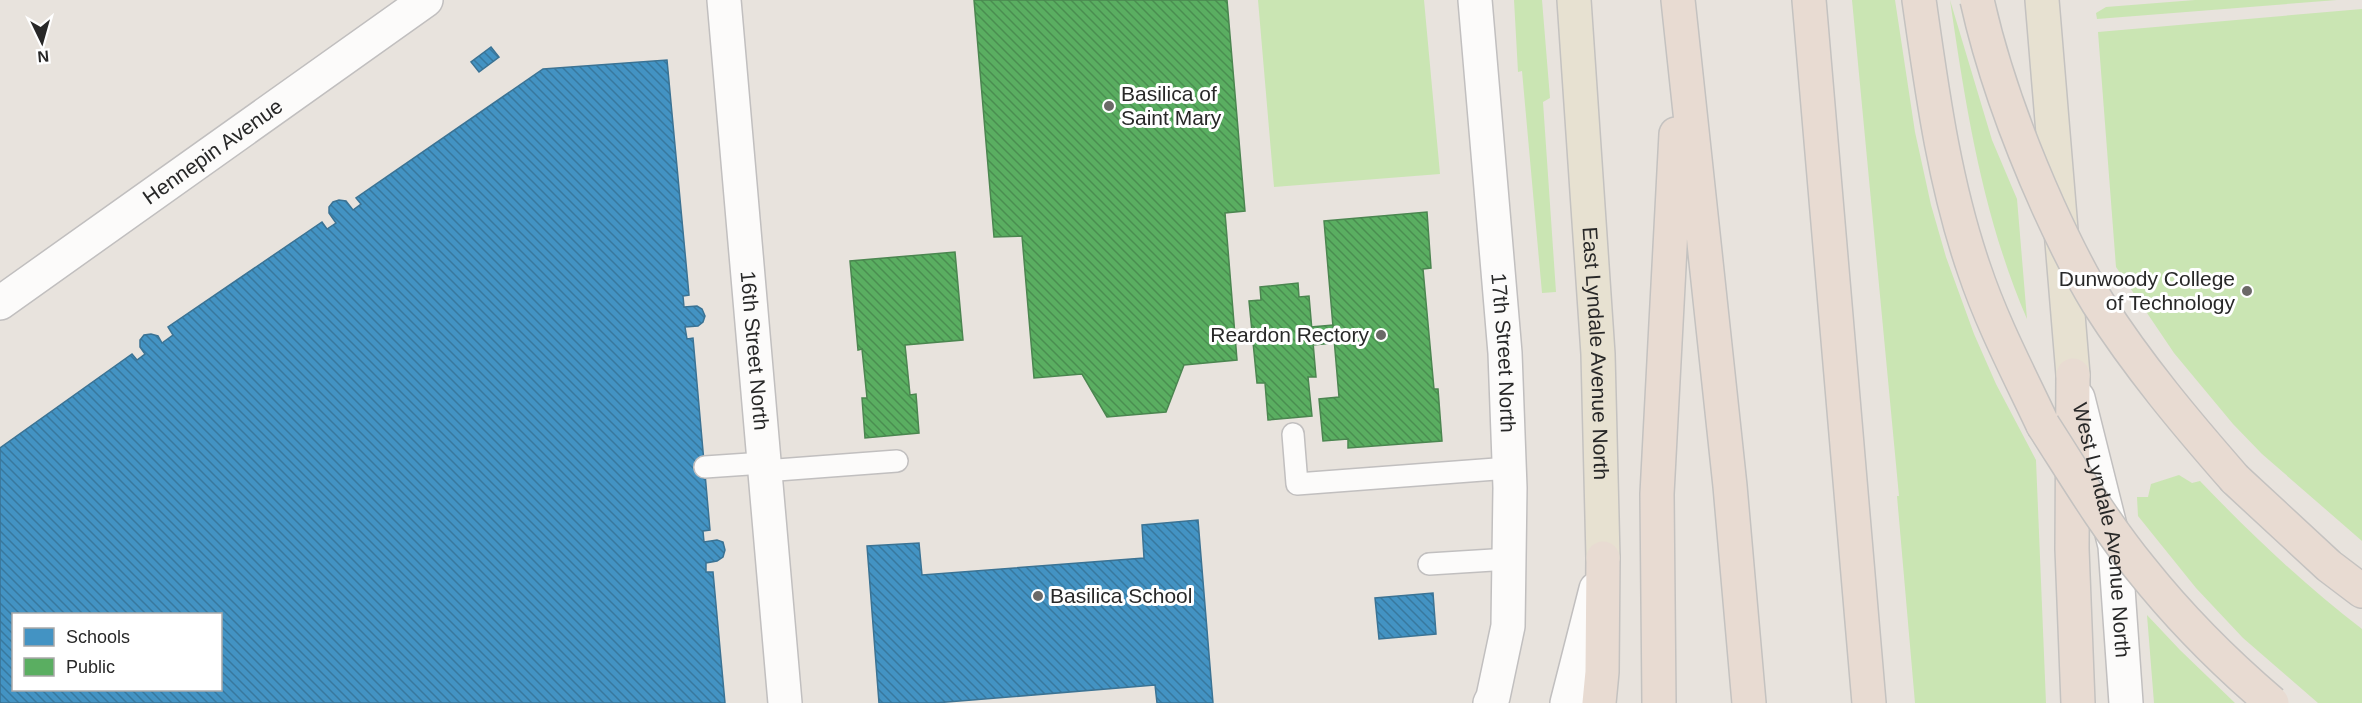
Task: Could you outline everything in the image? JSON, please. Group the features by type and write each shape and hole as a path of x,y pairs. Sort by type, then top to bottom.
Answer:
{"highway":[{"path":"1678,0 1730,486 1749,703"},
{"path":"1919,0 1937,121 1961,228 1975,272 1994,318 2043,425 2140,569 2241,677 2272,703"},
{"path":"1977,0 1993,64 2010,116 2070,254 2098,303 2180,416 2235,479 2329,566 2362,591"},
{"path":"1810,12 1869,703"},
{"path":"1659,703 1657,494 1681,36"},
{"path":"2073,375 2072,549 2078,703"},
{"path":"1599,703 1602,672 1604,558"}],"main road":[{"name":"East Lyndale Avenue North","path":"1574,0 1598,354 1604,558"},
{"name":"West Lyndale Avenue North","path":"2042,0 2073,375"}],"street":[{"name":"Hennepin Avenue","path":"0,303 426,0"},
{"name":"16th Street North","path":"724,0 785,703"},
{"name":"17th Street North","path":"1475,0 1505,352 1509,468 1508,626 1490,703"},
{"name":"West Lyndale Avenue North","path":"2073,375 2115,546 2126,703"},
{"name":"East Lyndale Avenue North","path":"1567,703 1604,558"}],"lane":[{"path":"1293,434 1297,484 1509,468"},
{"path":"705,467 764,467 897,461"},
{"path":"1429,564 1509,560"}],"green space":[{"path":"1258,0 1424,0 1440,174 1274,187"},
{"path":"1514,0 1542,0 1550,98 1543,102 1556,292 1542,293 1522,71 1518,72"},
{"path":"1852,0 1895,0 1915,132 1931,205 1946,257 1974,334 1996,384 2036,460 2046,703 1915,703 1897,496 1899,496"},
{"path":"1950,0 1992,140 2017,199 2027,319 1999,241 1978,162"},
{"path":"2195,0 2337,0 2097,19 2096,13 2106,7"},
{"name":"Dunwoody College of Technology","path":"2362,9 2362,541 2262,454 2233,424 2174,353 2116,267 2098,32"},
{"path":"2179,475 2192,483 2200,481 2278,558 2362,629 2362,703 2318,703 2243,638 2196,588 2138,516 2137,497 2148,497 2151,484"},
{"path":"2147,615 2180,650 2235,703 2154,703"}],"building: Schools":[{"path":"491,47 499,57 479,72 471,62"},
{"path":"667,60 689,295 683,296 684,307 697,306 702,309 705,316 703,322 698,326 685,327 687,339 693,338 710,530 703,531 704,542 717,540 723,542 725,550 723,557 706,563 706,572 713,572 725,703 0,703 0,448 132,354 137,360 145,354 140,347 140,340 144,335 158,336 162,343 173,335 168,327 322,222 327,229 336,223 329,213 329,207 333,202 346,201 353,210 361,204 356,198 543,69"},
{"name":"Basilica School","path":"1198,520 1213,703 1157,703 1155,685 935,703 879,703 867,546 919,543 922,575 1144,558 1142,525"},
{"path":"1433,593 1436,634 1379,639 1375,598"}],"building: Public":[{"name":"Basilica of Saint Mary","path":"974,0 1227,0 1245,211 1225,213 1237,360 1184,365 1166,412 1107,417 1082,374 1034,378 1022,236 994,237"},
{"name":"Reardon Rectory","path":"1427,212 1431,268 1423,269 1434,389 1438,389 1442,441 1348,448 1348,439 1323,441 1319,399 1339,397 1324,221"},
{"path":"955,252 963,340 905,345 910,395 916,394 919,433 865,438 862,398 867,398 862,349 858,350 850,261"},
{"path":"1298,283 1299,297 1309,296 1316,377 1308,377 1312,416 1268,420 1265,383 1257,383 1249,301 1261,300 1260,287"},
{"path":"1333,325 1334,343 1313,345 1311,327"}],"place":[{"name":"Basilica of Saint Mary","path":"1109,106"},
{"name":"Dunwoody College of Technology","path":"2247,291"},
{"name":"Reardon Rectory","path":"1381,335"},
{"name":"Basilica School","path":"1038,596"}]}
